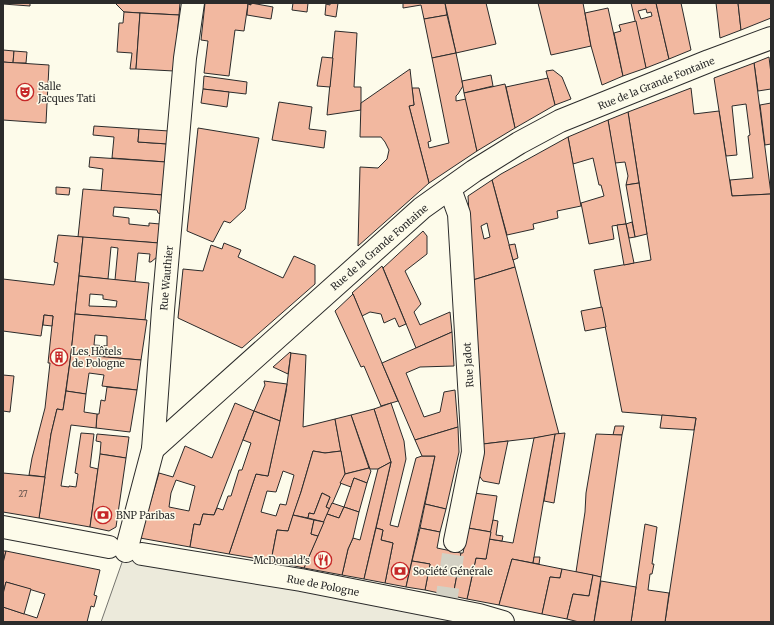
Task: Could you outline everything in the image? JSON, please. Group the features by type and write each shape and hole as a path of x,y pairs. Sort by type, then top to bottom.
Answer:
{"street":[{"name":"Rue Wauthier","path":"126,551 153,449 163,310 185,58 193,3"},
{"name":"Rue de la Grande Fontaine","path":"153,449 422,208 474,171 560,121 688,69 771,38"},
{"name":"Rue Jadot","path":"450,188 459,214 473,452 455,541"},
{"name":"Rue de Pologne","path":"5,522 126,551 301,580 479,615 503,622"}],"shaded area":[{"path":"126,551 477,622 101,622"}],"building":[{"path":"30,3 30,6 3,4"},
{"path":"115,3 180,3 179,15 124,12"},
{"path":"205,3 251,3 251,5 248,4 244,31 235,30 229,76 204,73 208,41 201,40"},
{"path":"251,3 273,7 271,19 247,15 248,4 251,5"},
{"path":"293,3 308,3 307,12 292,10"},
{"path":"330,3 338,3 336,17 325,15 326,4 330,5"},
{"path":"403,3 445,3 447,15 424,19 421,5 403,8"},
{"path":"445,3 486,3 496,44 456,53"},
{"path":"538,3 583,3 591,46 551,55"},
{"path":"631,3 656,3 669,59 646,68","holes":["646,9 647,13 651,12 652,16 641,19 638,11"]},
{"path":"656,3 681,3 691,50 669,59"},
{"path":"716,3 738,3 741,30 720,38"},
{"path":"738,3 771,3 771,18 741,30"},
{"path":"608,8 623,76 602,85 591,46 585,13"},
{"path":"124,12 140,13 136,69 130,69 132,53 117,52 119,23 123,23"},
{"path":"140,13 179,15 174,71 136,69"},
{"path":"447,15 456,53 432,58 424,19"},
{"path":"636,21 646,68 623,76 614,33 621,31 619,25"},
{"path":"335,31 357,33 354,87 361,87 361,110 327,115"},
{"path":"3,50 14,51 13,63 3,62"},
{"path":"14,51 27,52 26,63 13,63"},
{"path":"456,53 463,86 456,96 456,101 466,99 477,151 429,183 409,106 414,105 412,88 419,88 431,141 428,142 429,148 449,143 432,58"},
{"path":"322,57 333,58 330,87 317,86"},
{"path":"769,57 771,89 758,91 754,63"},
{"name":"Salle Jacques Tati","path":"3,62 49,65 46,123 3,120"},
{"path":"754,63 771,194 732,196 730,180 753,178 746,104 732,106 737,155 726,156 714,78"},
{"path":"410,69 414,105 409,106 429,183 358,246 360,167 378,168 387,159 389,150 381,137 360,137 361,103"},
{"path":"553,70 562,77 571,99 555,105 546,71"},
{"path":"491,75 493,86 464,93 462,81"},
{"path":"204,76 247,82 246,94 203,89"},
{"path":"548,78 555,105 515,128 506,87"},
{"path":"505,84 515,128 477,151 464,93"},
{"path":"691,88 694,114 719,111 732,196 771,194 771,622 665,622 696,418 622,412 594,270 651,260 628,112"},
{"path":"203,89 229,92 227,107 201,103"},
{"path":"279,102 312,107 309,129 326,131 324,148 272,140"},
{"path":"771,103 771,144 765,145 760,105"},
{"path":"628,112 639,183 626,185 628,176 625,162 615,163 608,120"},
{"path":"608,120 626,224 612,226 614,239 589,244 581,203 604,196 601,185 599,185 593,158 573,164 568,137"},
{"path":"94,126 139,129 138,142 168,144 166,162 112,158 114,137 93,135"},
{"path":"198,128 259,138 245,209 230,223 224,221 213,242 187,231"},
{"path":"139,129 169,131 168,144 138,142"},
{"path":"568,137 581,206 557,211 558,218 533,224 534,229 507,235 492,180"},
{"path":"90,157 166,162 163,195 101,191 103,169 89,167"},
{"path":"492,180 515,267 473,280 468,196","holes":["487,223 490,237 484,239 481,226"]},
{"path":"639,183 647,234 635,237 626,185"},
{"path":"56,187 70,188 69,195 56,194"},
{"path":"83,189 163,195 161,214 158,213 157,210 114,207 113,216 129,218 129,224 149,226 149,223 160,224 159,243 78,237"},
{"path":"632,222 635,237 629,238 626,224"},
{"path":"626,224 634,263 624,265 617,225"},
{"path":"423,231 427,236 427,254 405,271 421,304 414,312 420,325 450,312 452,332 416,348 383,268"},
{"name":"Les Hôtels de Pologne","path":"58,235 83,237 71,354 63,410 57,409 51,434 45,477 29,475 45,408 53,316 44,315 41,336 3,331 3,279 54,285 58,263 54,262"},
{"path":"83,237 159,243 157,257 149,262 150,254 138,253 135,282 115,280 118,248 111,247 108,279 79,276"},
{"path":"224,243 241,250 238,257 283,278 294,256 315,265 315,284 242,348 178,318 183,269 203,271 211,245 222,249"},
{"path":"515,244 518,258 513,260 509,245"},
{"path":"382,266 406,324 399,327 395,318 384,323 381,314 370,312 362,316 352,293"},
{"path":"515,267 559,434 483,444 473,280"},
{"path":"79,276 149,283 145,320 75,314","holes":["90,294 103,295 103,299 117,301 116,307 89,306"]},
{"path":"353,294 398,401 381,406 364,366 361,367 335,311"},
{"path":"602,307 606,327 585,331 581,311"},
{"path":"75,314 147,320 141,360 71,354","holes":["95,335 107,336 107,346 94,345"]},
{"path":"44,315 53,316 52,326 43,325"},
{"path":"452,332 454,366 420,367 406,373 424,417 440,412 444,392 455,390 458,427 415,440 382,363"},
{"path":"290,352 288,374 273,367"},
{"path":"291,353 306,355 303,427 335,419 341,451 325,453 313,451 288,531 277,530 271,561 229,554 256,474 268,476 286,392","holes":["283,471 294,475 286,505 280,504 276,516 261,512 267,491 276,492"]},
{"path":"71,354 141,360 137,390 102,386 104,375 89,373 86,394 66,391"},
{"path":"3,375 14,376 10,412 3,411"},
{"path":"264,381 287,384 280,421 254,411 265,385"},
{"path":"107,387 137,390 130,432 96,428 97,414 99,414 101,400 105,401"},
{"path":"66,391 86,394 84,412 97,414 96,428 71,425 61,486 76,487 78,474 75,473 81,433 94,434 90,467 98,469 90,527 39,518 51,434 57,409 63,410"},
{"path":"235,403 254,411 214,515 203,514 200,525 194,524 190,547 140,538 159,473 173,477 185,446 212,458","holes":["176,480 195,486 189,511 169,507 171,493"]},
{"path":"391,403 404,441 406,459 390,525 398,527 416,458 422,456 435,456 406,587 385,583 393,543 381,540 383,530 376,528 391,462 374,409"},
{"path":"374,409 391,462 378,469 370,469 351,415"},
{"path":"254,411 280,421 268,476 256,474 229,554 190,547 194,524 200,525 203,514 214,515 217,508 223,510 228,496 231,496 239,470 242,470 251,443 243,440"},
{"path":"351,415 369,468 345,474 335,419"},
{"path":"662,415 696,418 694,430 660,428"},
{"path":"615,426 624,426 622,435 613,435"},
{"path":"458,427 459,452 446,509 425,504 435,456 422,456 415,440"},
{"path":"565,433 554,503 544,501 555,434"},
{"path":"97,434 129,437 126,458 100,454 101,442 96,441"},
{"path":"555,434 533,563 512,559 499,605 467,599 476,558 486,559 489,539 513,543 534,438"},
{"path":"596,434 622,435 601,577 576,572 585,512 586,493"},
{"path":"508,441 499,484 483,481 478,474 483,444"},
{"path":"313,451 325,453 341,451 345,474 330,509 326,507 330,497 322,493 314,514 309,513 308,518 293,515"},
{"path":"100,454 126,458 116,527 109,531 90,527"},
{"path":"391,462 364,579 342,575 348,549 353,538 360,540 378,469"},
{"path":"369,468 371,471 367,483 354,478 351,487 340,483 345,474"},
{"path":"3,473 45,477 39,518 3,512"},
{"path":"354,478 367,483 359,512 344,507"},
{"path":"322,493 330,497 326,507 330,509 324,522 308,518 309,513 314,514"},
{"path":"474,493 497,496 491,532 468,528"},
{"path":"332,503 344,507 339,518 327,514"},
{"path":"425,504 446,509 440,532 420,528"},
{"path":"344,507 359,512 342,575 304,568 327,514 339,518"},
{"path":"293,515 314,520 311,534 318,536 304,568 271,561 277,530 288,531"},
{"path":"314,520 324,522 318,536 311,534"},
{"path":"493,520 498,521 496,535 503,536 502,541 489,539"},
{"path":"645,524 657,527 652,564 654,564 652,574 650,574 648,590 669,593 665,622 631,622"},
{"path":"376,528 383,530 381,540 393,543 385,583 364,579"},
{"path":"420,528 440,532 437,548 461,553 453,596 425,590 430,564 412,561"},
{"path":"468,528 491,532 486,559 476,558 467,599 453,596 461,553 463,553"},
{"path":"3,551 6,551 3,563"},
{"path":"6,551 100,570 94,595 97,596 94,607 91,606 87,622 3,622 3,607 37,618 45,594 6,582 3,594 3,563"},
{"path":"534,557 540,557 539,564 533,563"},
{"path":"512,559 562,569 560,578 550,577 542,614 499,605"},
{"path":"412,561 430,564 425,590 406,587"},
{"path":"562,569 593,575 589,596 573,594 567,619 542,614 550,577 560,578"},
{"path":"593,575 601,577 594,622 579,622 567,619 573,594 589,596"},
{"path":"601,581 636,587 631,622 594,622"},
{"path":"6,582 31,589 24,614 3,607 3,594"}],"tunnel":[{"path":"445,609 455,541"}],"place":[{"name":"Salle Jacques Tati","path":"25,92"},
{"name":"Les Hôtels de Pologne","path":"59,357"},
{"name":"BNP Paribas","path":"103,515"},
{"name":"McDonald's","path":"323,560"},
{"name":"Société Générale","path":"400,571"}]}
